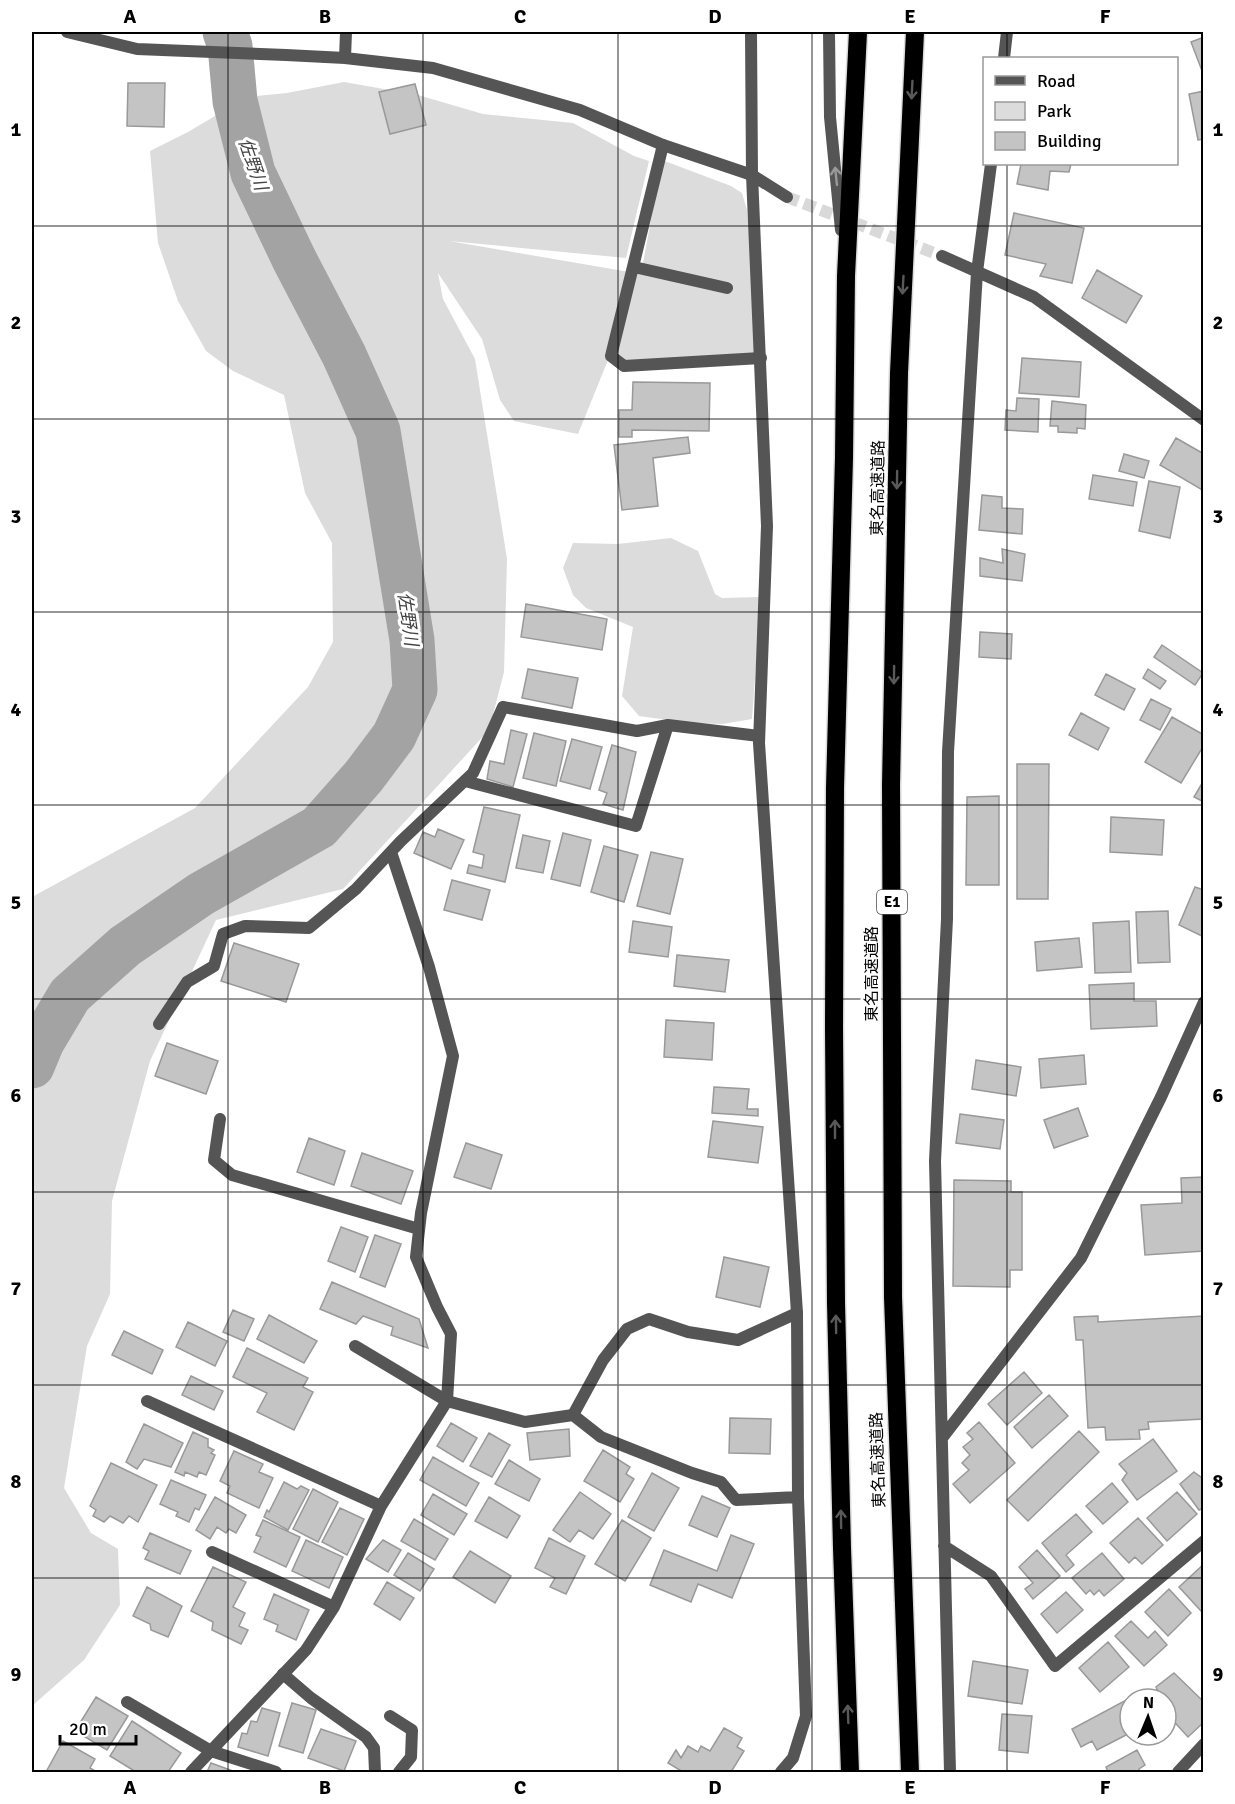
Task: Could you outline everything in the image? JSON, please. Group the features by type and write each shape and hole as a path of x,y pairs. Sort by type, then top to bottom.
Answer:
{"highway":[{"path":"850,1773 836,1302 835,788 844,458 846,276 858,32"},
{"name":"東名高速道路","path":"910,1773 893,1297 891,785 899,373 915,32"}],"street":[{"path":"67,32 137,49 345,58 434,68 580,110 663,145 752,175 787,197"},
{"path":"345,58 346,32"},
{"path":"751,32 752,175 767,526 759,736 797,1313 798,1497 806,1716 793,1758 782,1773"},
{"path":"829,32 830,117 846,276"},
{"path":"1004,57 1007,32"},
{"path":"663,145 611,356 624,366 761,358"},
{"path":"950,1773 935,1161 947,919 948,752 977,272 991,165"},
{"path":"942,256 1034,297 1203,420"},
{"path":"634,267 728,288"},
{"path":"159,1024 187,982 214,966 223,934 245,926 309,928 356,889 391,852 474,773 503,708 637,731 668,725 759,736"},
{"path":"465,781 636,826 668,725"},
{"path":"191,1773 306,1650 334,1607 381,1506 447,1401 452,1334 437,1307 416,1257 437,1129 453,1056 429,967 391,852"},
{"path":"942,1438 1081,1258 1161,1097 1203,1002"},
{"path":"220,1119 214,1160 232,1175 419,1229"},
{"path":"573,1414 603,1360 627,1329 649,1319 688,1332 738,1340 797,1313"},
{"path":"355,1346 447,1401 525,1422 573,1414 601,1437 721,1482 736,1500 798,1497"},
{"path":"147,1401 381,1506"},
{"path":"944,1546 991,1576 1054,1666 1203,1541"},
{"path":"212,1552 334,1607"},
{"path":"283,1674 311,1698 366,1737 374,1748 375,1773"},
{"path":"127,1702 211,1751 276,1773"},
{"path":"390,1716 412,1730 411,1757 399,1773"},
{"path":"1178,1773 1203,1744"}],"green space":[{"path":"344,82 418,95 483,114 573,123 634,156 649,161 626,258 449,241 641,274 662,160 731,186 742,193 747,210 761,358 624,366 608,360 578,434 514,421 500,400 482,339 438,273 443,299 475,359 507,559 504,672 489,730 343,889 216,920 150,1061 112,1201 110,1294 87,1346 64,1488 91,1533 118,1549 120,1605 84,1660 32,1706 32,897 195,808 308,687 333,642 332,543 305,493 284,395 233,371 206,351 178,301 158,243 150,151 188,132 247,97 287,93"},
{"path":"671,538 698,551 715,594 722,598 761,597 752,719 722,724 691,723 639,716 622,696 633,627 586,608 573,595 563,568 573,543 618,544"}],"building":[{"path":"1204,37 1204,76 1191,42"},
{"path":"128,83 165,83 164,127 127,126"},
{"path":"415,84 426,125 390,134 379,92"},
{"path":"1204,91 1204,139 1198,140 1189,94"},
{"path":"1021,165 1071,165 1069,172 1050,171 1048,190 1017,184"},
{"path":"1014,213 1084,228 1072,283 1040,276 1046,264 1005,255"},
{"path":"1097,270 1142,296 1126,323 1082,298"},
{"path":"1022,358 1081,362 1079,397 1019,393"},
{"path":"633,382 710,383 709,431 632,430 632,437 619,437 619,410 632,410"},
{"path":"1017,398 1039,399 1038,432 1005,430 1006,410 1016,411"},
{"path":"1052,401 1086,405 1085,429 1077,428 1077,433 1058,432 1058,426 1050,426"},
{"path":"688,437 690,453 653,458 658,506 622,510 614,445"},
{"path":"1176,438 1204,454 1204,491 1160,465"},
{"path":"1124,454 1149,461 1144,478 1119,471"},
{"path":"1093,475 1137,482 1133,506 1089,499"},
{"path":"1149,481 1180,487 1170,538 1139,531"},
{"path":"982,495 1002,497 1002,508 1023,509 1022,534 979,530"},
{"path":"1002,549 1025,554 1022,581 980,576 980,558 1003,563"},
{"path":"526,604 607,619 602,650 521,637"},
{"path":"980,632 1012,634 1011,659 979,657"},
{"path":"1162,645 1203,673 1195,685 1154,657"},
{"path":"528,669 578,678 572,708 522,698"},
{"path":"1148,669 1166,681 1160,689 1143,678"},
{"path":"1106,674 1135,689 1124,710 1095,695"},
{"path":"1151,699 1171,709 1160,730 1140,720"},
{"path":"1081,713 1109,728 1098,750 1069,735"},
{"path":"1172,717 1204,735 1204,745 1181,783 1145,762"},
{"path":"511,730 527,734 513,787 487,779 490,761 504,764"},
{"path":"534,733 566,741 556,786 523,778"},
{"path":"572,739 602,747 590,789 560,781"},
{"path":"612,745 636,752 623,810 603,804 607,793 599,790"},
{"path":"1017,764 1049,764 1048,899 1017,899"},
{"path":"1204,780 1204,802 1194,797"},
{"path":"999,796 999,885 966,885 967,797"},
{"path":"484,807 520,815 505,882 467,873 469,865 482,868 484,855 473,852"},
{"path":"1111,817 1164,820 1162,855 1110,852"},
{"path":"438,829 464,840 451,869 414,853 423,832 435,837"},
{"path":"563,833 591,840 580,886 551,879"},
{"path":"523,835 550,841 543,873 516,868"},
{"path":"604,846 638,855 624,902 591,892"},
{"path":"651,852 683,859 670,914 637,906"},
{"path":"452,880 490,890 482,920 444,910"},
{"path":"1195,887 1204,890 1204,937 1179,925"},
{"path":"1168,911 1170,962 1138,963 1136,912"},
{"path":"633,921 672,927 668,957 629,952"},
{"path":"1129,921 1131,972 1095,973 1093,923"},
{"path":"1079,938 1082,967 1037,971 1035,942"},
{"path":"234,943 299,964 286,1002 221,981"},
{"path":"677,955 729,960 725,992 674,986"},
{"path":"1134,983 1134,1001 1156,1001 1157,1026 1091,1029 1089,985"},
{"path":"666,1020 714,1023 712,1060 664,1057"},
{"path":"167,1043 218,1061 206,1094 155,1076"},
{"path":"1084,1055 1086,1084 1041,1088 1039,1059"},
{"path":"976,1060 1021,1067 1016,1096 972,1089"},
{"path":"714,1087 749,1089 747,1109 758,1109 758,1116 712,1113"},
{"path":"1078,1108 1088,1136 1054,1148 1044,1120"},
{"path":"960,1114 1004,1120 1000,1149 956,1143"},
{"path":"713,1121 763,1127 758,1163 708,1157"},
{"path":"309,1138 345,1151 334,1185 297,1172"},
{"path":"466,1143 502,1155 491,1189 454,1177"},
{"path":"362,1153 413,1171 401,1204 351,1186"},
{"path":"1204,1177 1204,1251 1145,1255 1141,1205 1182,1203 1181,1178"},
{"path":"954,1180 1011,1181 1011,1192 1022,1192 1022,1270 1010,1270 1010,1287 953,1286"},
{"path":"341,1227 368,1237 355,1272 328,1261"},
{"path":"375,1235 401,1244 385,1287 360,1277"},
{"path":"724,1257 769,1267 760,1307 716,1297"},
{"path":"332,1282 419,1319 428,1348 391,1335 393,1327 363,1316 356,1324 320,1309"},
{"path":"233,1310 254,1319 244,1341 223,1332"},
{"path":"269,1315 317,1341 304,1363 257,1339"},
{"path":"1098,1316 1098,1322 1204,1316 1204,1419 1148,1422 1149,1429 1139,1430 1140,1439 1106,1440 1105,1427 1088,1428 1083,1340 1076,1340 1074,1317"},
{"path":"188,1322 227,1341 215,1366 176,1347"},
{"path":"124,1331 163,1350 152,1374 112,1355"},
{"path":"247,1348 308,1378 303,1387 313,1392 294,1430 257,1412 267,1393 233,1377"},
{"path":"1024,1372 1042,1393 1007,1425 988,1404"},
{"path":"191,1376 223,1391 214,1410 182,1395"},
{"path":"1049,1395 1068,1416 1032,1448 1014,1427"},
{"path":"730,1418 771,1419 770,1454 729,1453"},
{"path":"979,1422 1015,1463 970,1503 953,1484 969,1470 962,1463 970,1455 963,1447 973,1439 967,1433"},
{"path":"451,1423 477,1438 463,1462 437,1446"},
{"path":"144,1424 183,1443 171,1467 144,1459 137,1469 126,1462"},
{"path":"569,1429 570,1456 530,1460 527,1433"},
{"path":"1079,1431 1099,1452 1028,1521 1007,1500"},
{"path":"193,1432 208,1439 208,1447 214,1450 211,1453 215,1455 206,1475 199,1472 197,1477 185,1472 184,1476 175,1472"},
{"path":"489,1433 510,1445 492,1477 470,1466"},
{"path":"1153,1439 1177,1471 1137,1500 1122,1480 1127,1473 1119,1464"},
{"path":"603,1450 630,1467 626,1474 634,1479 620,1502 584,1481"},
{"path":"234,1451 263,1464 259,1472 273,1478 259,1508 227,1493 230,1486 220,1481"},
{"path":"433,1457 479,1483 466,1506 420,1480"},
{"path":"509,1460 540,1479 529,1501 495,1484"},
{"path":"111,1463 157,1485 138,1522 129,1516 123,1523 110,1516 104,1522 93,1516 96,1510 90,1506"},
{"path":"1194,1472 1201,1477 1204,1475 1204,1508 1199,1510 1180,1484"},
{"path":"652,1473 679,1488 654,1531 628,1517"},
{"path":"171,1480 206,1495 199,1510 195,1508 189,1522 176,1516 178,1512 160,1504"},
{"path":"284,1482 297,1489 301,1486 309,1490 288,1530 264,1517 267,1510 269,1512"},
{"path":"1112,1483 1128,1502 1103,1524 1086,1506"},
{"path":"313,1489 338,1502 318,1542 293,1529"},
{"path":"580,1492 611,1514 593,1539 579,1530 570,1542 553,1530"},
{"path":"1177,1492 1197,1514 1167,1541 1147,1518"},
{"path":"433,1494 467,1514 454,1535 421,1515"},
{"path":"702,1496 730,1508 717,1537 689,1525"},
{"path":"215,1497 246,1515 236,1533 229,1529 226,1533 217,1527 210,1539 196,1530"},
{"path":"489,1497 520,1516 507,1538 475,1521"},
{"path":"340,1508 364,1519 347,1555 322,1542"},
{"path":"1076,1514 1092,1532 1066,1555 1074,1565 1066,1572 1042,1543"},
{"path":"1138,1518 1163,1545 1142,1564 1135,1557 1129,1563 1110,1543"},
{"path":"414,1519 448,1539 435,1560 401,1541"},
{"path":"263,1520 300,1537 286,1567 254,1552 261,1537 256,1535"},
{"path":"622,1520 651,1538 625,1581 595,1564"},
{"path":"150,1533 191,1551 180,1574 145,1559 149,1551 143,1548"},
{"path":"731,1535 754,1544 732,1598 698,1584 691,1602 650,1585 664,1550 717,1571"},
{"path":"549,1538 585,1556 566,1594 550,1587 555,1578 535,1568"},
{"path":"306,1540 343,1557 329,1588 292,1571"},
{"path":"383,1540 401,1550 388,1572 366,1559"},
{"path":"1037,1550 1060,1576 1033,1599 1025,1589 1033,1583 1019,1567"},
{"path":"470,1551 511,1576 495,1603 453,1577"},
{"path":"408,1553 434,1569 420,1591 394,1575"},
{"path":"1102,1553 1124,1579 1104,1596 1099,1590 1094,1595 1090,1590 1086,1594 1072,1578"},
{"path":"1204,1564 1204,1611 1202,1612 1179,1587"},
{"path":"213,1567 246,1582 233,1607 245,1613 239,1626 248,1630 241,1644 212,1630 213,1622 191,1611"},
{"path":"387,1582 414,1598 400,1620 374,1604"},
{"path":"147,1587 182,1606 168,1637 151,1630 150,1624 133,1616"},
{"path":"1169,1589 1191,1613 1168,1636 1145,1612"},
{"path":"1066,1592 1083,1610 1057,1633 1041,1614"},
{"path":"274,1594 309,1610 296,1640 276,1631 278,1625 264,1619"},
{"path":"1131,1621 1148,1638 1155,1631 1167,1645 1144,1666 1115,1636"},
{"path":"1108,1642 1129,1667 1100,1692 1079,1668"},
{"path":"973,1661 1028,1670 1022,1704 968,1696"},
{"path":"1174,1673 1204,1702 1204,1722 1188,1737 1178,1726 1178,1687 1156,1687"},
{"path":"96,1697 128,1716 107,1750 75,1731"},
{"path":"292,1703 316,1710 303,1753 279,1746"},
{"path":"1118,1704 1118,1739 1097,1750 1092,1741 1081,1747 1072,1729"},
{"path":"262,1708 280,1713 268,1756 238,1747 242,1733 247,1734 251,1721 257,1722"},
{"path":"1002,1714 1032,1716 1028,1753 999,1750"},
{"path":"132,1721 181,1753 168,1772 136,1772 110,1756"},
{"path":"724,1728 742,1738 737,1747 744,1751 731,1772 683,1772 668,1763 676,1750 681,1758 688,1746 698,1752 701,1746 710,1751"},
{"path":"321,1729 356,1741 344,1771 308,1758"},
{"path":"63,1741 95,1759 90,1768 97,1772 46,1772"},
{"path":"1137,1750 1145,1765 1139,1769 1140,1772 1108,1772 1106,1767"},
{"path":"211,1763 233,1771 233,1772 207,1772"}],"waterway":[{"name":"佐野川","path":"32,1066 42,1042 70,995 125,946 201,894 319,827 364,776 394,736 415,690 412,640 378,431 344,355 253,173 235,101 230,46 225,32"}],"tunnel":[{"path":"787,197 942,256"}]}
